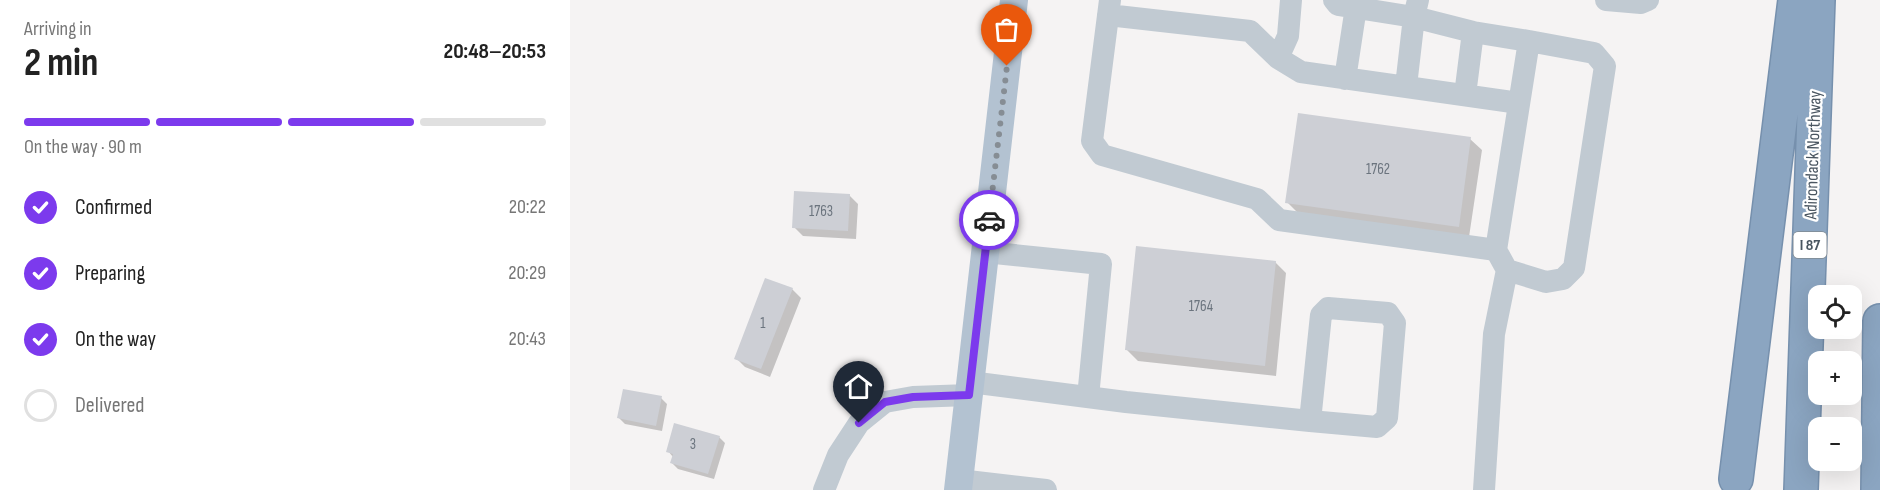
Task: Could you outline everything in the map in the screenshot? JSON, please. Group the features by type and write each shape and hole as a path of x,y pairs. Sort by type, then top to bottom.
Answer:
{"highway":[{"path":"1735,486 1795,0"},
{"name":"Adirondack Northway","path":"1802,490 1818,0"},
{"path":"1878,490 1880,321"}],"main road":[{"path":"958,485 1014,0"}],"street":[{"path":"1278,58 1288,36 1291,0"},
{"path":"1334,0 1338,5 1416,9 1473,32 1594,53 1605,66 1574,268 1563,279 1546,282 1507,270"},
{"path":"1606,0 1641,3 1648,0"},
{"path":"1344,79 1356,6"},
{"path":"1496,250 1279,220 1257,199 1102,155 1092,141 1109,8 1250,31 1278,58 1302,72 1519,103"},
{"path":"1406,86 1416,9"},
{"path":"1465,95 1473,32"},
{"path":"1484,490 1494,334 1507,270 1496,250 1529,41"},
{"path":"985,252 1101,264 1088,397"},
{"path":"824,490 838,455 859,423 885,402 970,388 1088,397 1310,421 1377,426 1387,418 1395,323 1389,312 1328,308 1321,315 1310,421"},
{"path":"958,485 1046,490"}],"building":[{"path":"1298,113 1471,137 1459,227 1285,203"},
{"path":"794,191 850,194 848,231 792,228"},
{"path":"1136,246 1276,261 1265,366 1125,350"},
{"path":"765,278 793,288 761,369 734,359"},
{"path":"623,389 662,396 656,426 617,418"},
{"path":"674,423 720,436 708,474 670,463 673,454 666,452"}],"way so far":[{"path":"989,220 1007,66"}],"route":[{"path":"859,423 885,402 913,397 969,395 989,220"}]}
